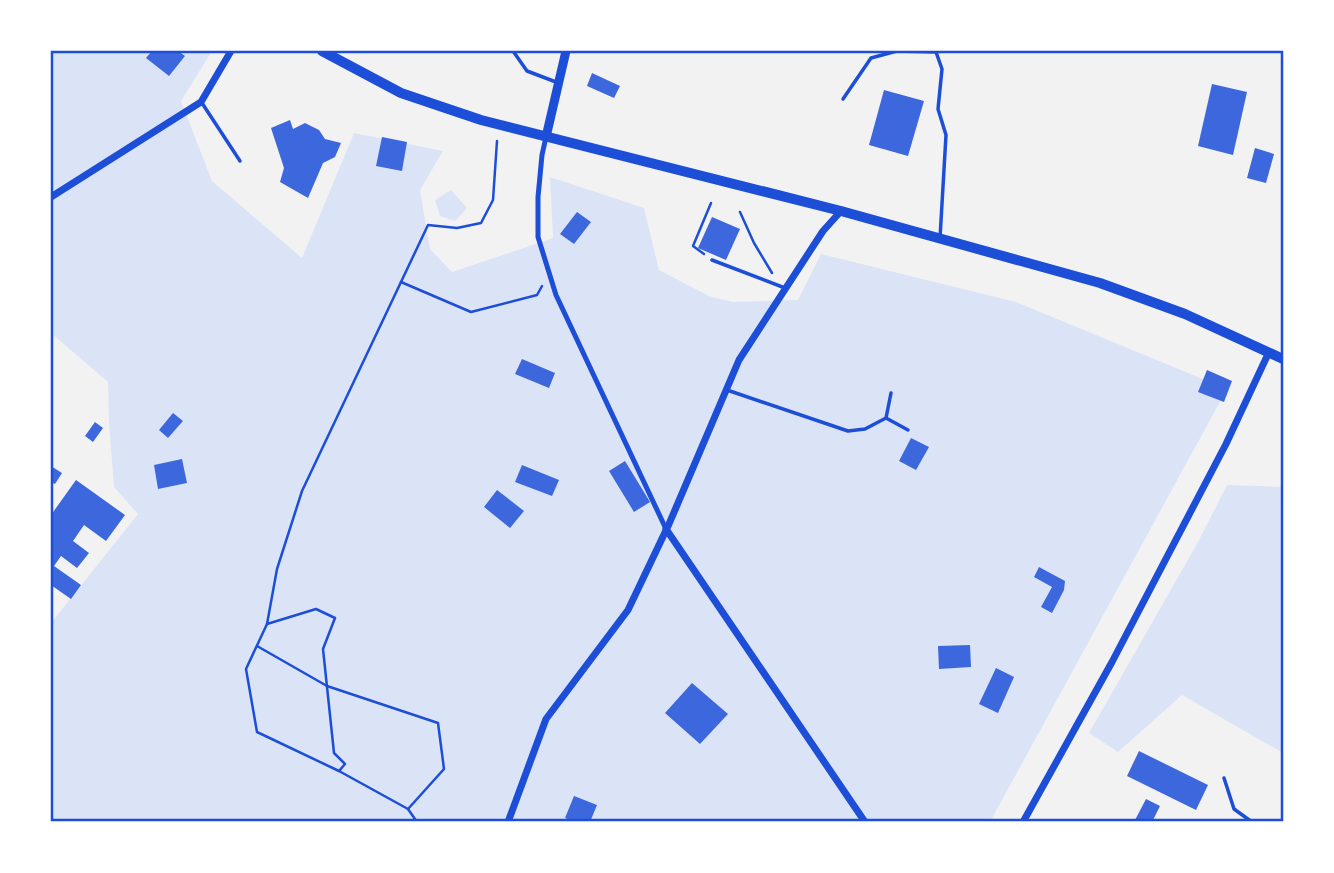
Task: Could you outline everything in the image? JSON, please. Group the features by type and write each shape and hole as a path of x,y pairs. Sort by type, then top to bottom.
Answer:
{"main road":[{"path":"322,51 401,93 481,120 841,211 1100,283 1185,314 1283,359"}],"street":[{"path":"51,197 201,102 231,51"},
{"path":"566,51 542,155 538,197 538,237 556,295 666,529 865,822"},
{"path":"508,822 546,719 628,610 666,529 738,359 822,231 841,211"},
{"path":"1023,822 1112,662 1226,444 1269,352"}],"lane":[{"path":"513,51 527,71 558,83"},
{"path":"843,99 872,58 897,51 936,52 942,69 937,109 946,135 940,240"},
{"path":"201,102 240,161"},
{"path":"712,260 785,288"},
{"path":"724,389 848,432 864,429 886,418"},
{"path":"886,418 891,393"},
{"path":"886,418 908,430"},
{"path":"1224,778 1234,808 1252,822"}],"path":[{"path":"417,822 408,808 257,732 246,669 267,624 277,569 302,491 428,225 457,228 481,223 493,201 497,141"},
{"path":"711,204 693,246 712,260"},
{"path":"740,212 754,243 773,274 767,280"},
{"path":"401,282 471,312 537,295 549,274"},
{"path":"267,624 316,609 335,618 323,649 334,753 345,764 339,771"},
{"path":"257,646 327,686 438,723 444,769 408,808"}],"shaded area":[{"path":"51,51 212,51 181,101 212,181 302,258 354,133 443,151 420,190 430,249 452,272 553,238 550,177 644,208 659,270 709,296 733,302 798,300 821,254 1016,302 1227,389 990,822 51,822 51,623 138,514 114,487 108,382 51,333"},
{"path":"451,190 467,208 455,221 440,216 435,200"},
{"path":"1227,485 1283,487 1283,753 1182,695 1118,752 1089,733 1198,542"}],"building":[{"path":"152,51 178,51 185,56 169,76 146,58"},
{"path":"592,73 620,86 614,98 587,86"},
{"path":"1212,84 1247,92 1233,155 1198,146"},
{"path":"884,90 924,101 908,156 869,145"},
{"path":"290,120 293,129 305,123 319,130 325,139 341,143 335,157 323,163 308,198 280,182 284,168 271,128"},
{"path":"382,137 407,142 402,171 376,166"},
{"path":"1255,148 1274,154 1266,183 1247,178"},
{"path":"577,212 591,222 574,244 560,234"},
{"path":"712,217 740,229 726,260 698,248"},
{"path":"522,359 555,373 549,388 515,374"},
{"path":"1207,370 1232,381 1224,402 1198,392"},
{"path":"173,413 183,421 168,438 159,430"},
{"path":"95,422 103,428 93,442 85,436"},
{"path":"911,438 929,447 916,470 899,461"},
{"path":"182,459 187,483 158,489 154,465"},
{"path":"625,461 650,502 634,512 609,471"},
{"path":"522,465 559,480 552,496 515,482"},
{"path":"51,466 62,473 55,484 51,482"},
{"path":"76,480 125,515 106,541 84,525 73,541 89,553 77,568 61,556 54,566 81,585 71,599 51,585 51,515"},
{"path":"497,490 524,511 510,528 484,507"},
{"path":"1039,567 1065,581 1064,590 1052,613 1041,607 1052,587 1034,577"},
{"path":"970,645 971,667 939,669 938,646"},
{"path":"996,668 1014,677 998,713 979,704"},
{"path":"692,683 728,714 700,744 665,713"},
{"path":"1139,751 1208,785 1196,810 1127,776"},
{"path":"574,796 597,805 590,822 576,822 565,818"},
{"path":"1146,799 1160,806 1152,822 1134,822"}]}
